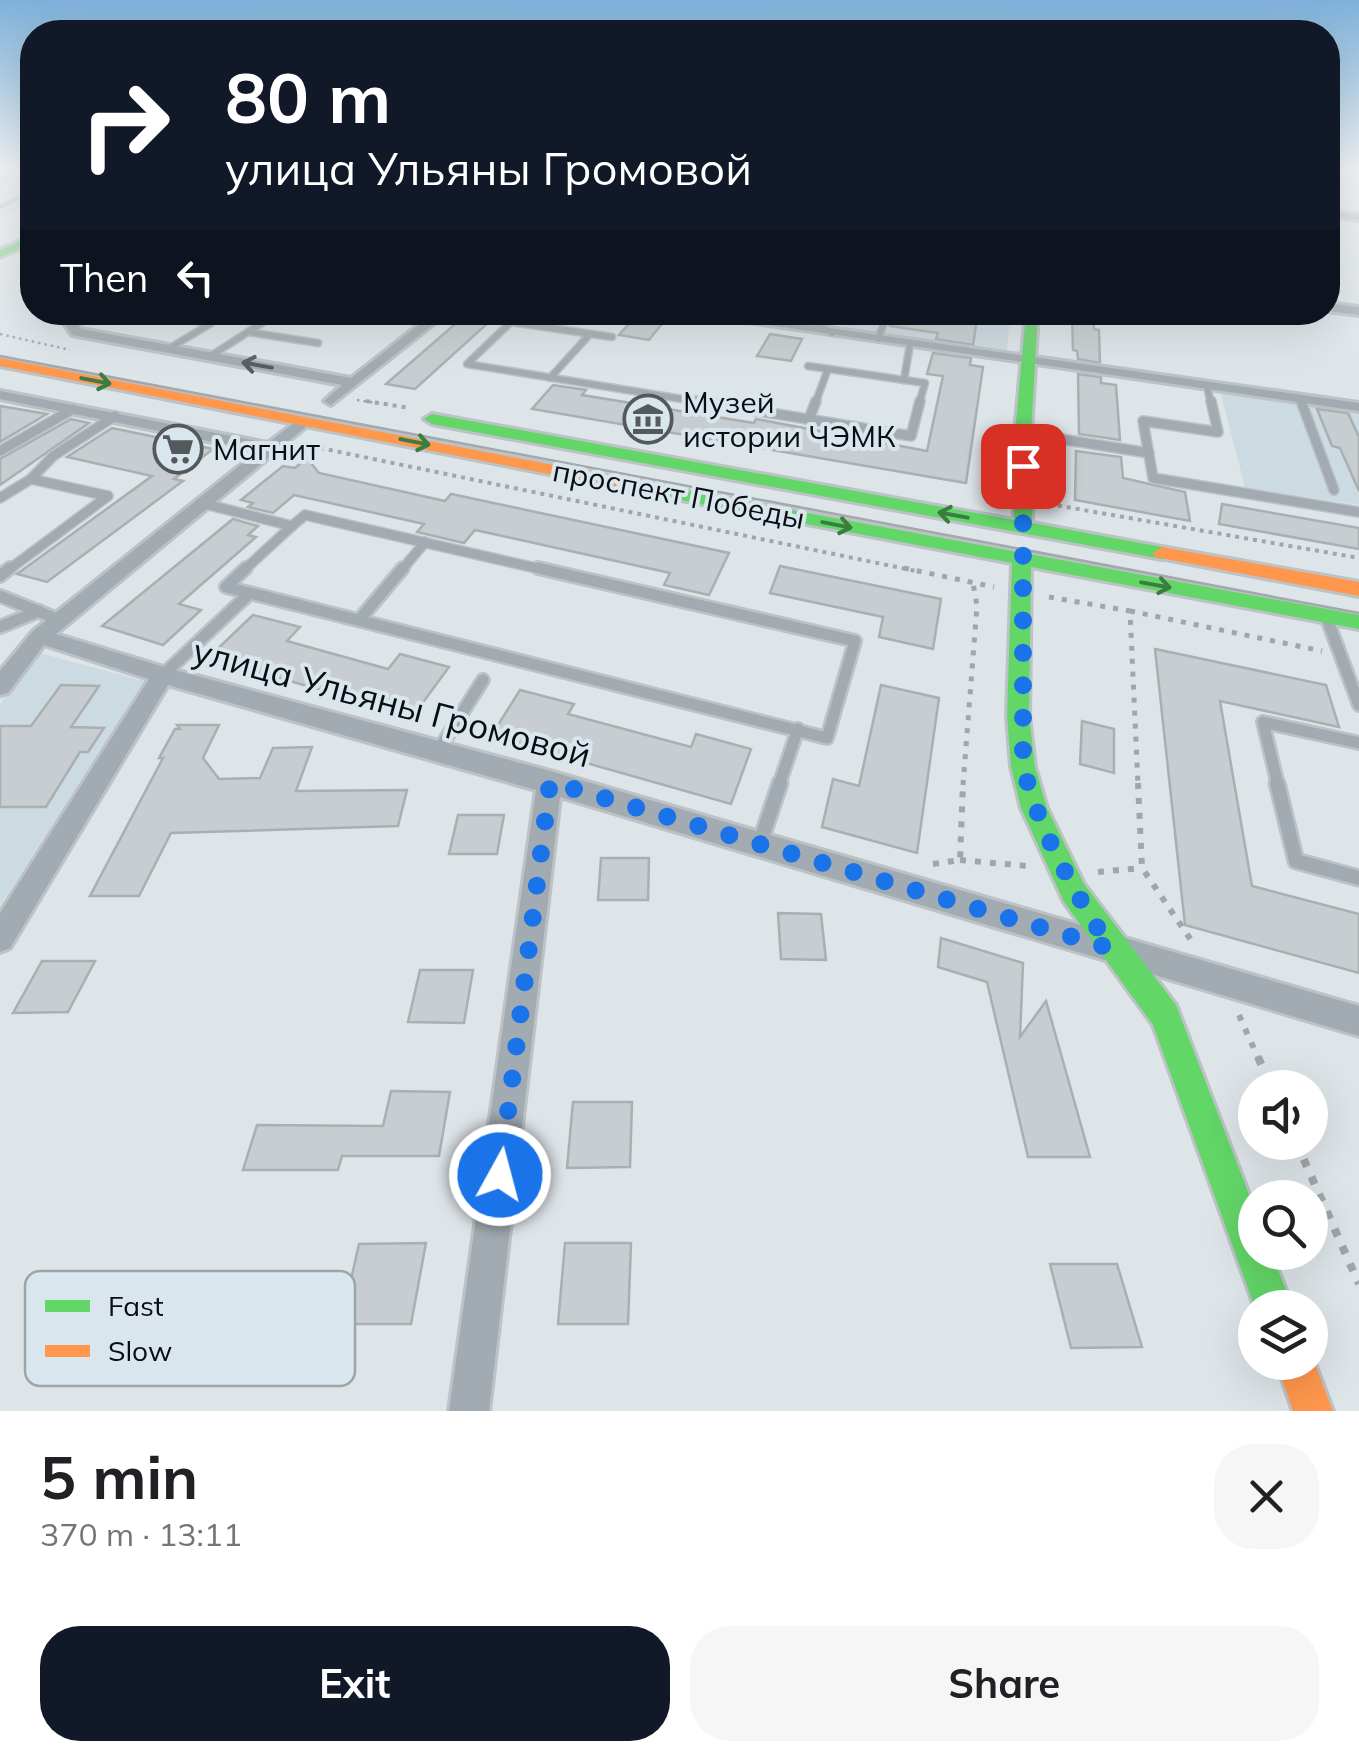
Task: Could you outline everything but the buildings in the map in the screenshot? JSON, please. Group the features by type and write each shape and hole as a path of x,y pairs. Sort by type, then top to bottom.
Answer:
{"main road":[{"path":"1031,325 1023,433 1022,592 1023,766 1032,804 1064,874 1110,948 1137,976 1165,1016 1267,1290"},
{"path":"0,339 366,408"},
{"name":"проспект Победы","path":"2,363 1022,562 1359,622"},
{"name":"проспект Победы","path":"405,414 1359,589"},
{"path":"1302,1380 1313,1411"}],"street":[{"path":"72,325 78,332 353,383"},
{"path":"331,401 426,325"},
{"path":"796,325 1359,407"},
{"path":"0,395 267,448"},
{"path":"0,686 46,622 305,421"},
{"name":"улица Ульяны Громовой","path":"46,622 163,675 760,842 1359,1021"},
{"path":"0,938 163,675"},
{"path":"469,1411 550,782"}],"lane":[{"path":"168,349 208,325"},
{"path":"208,357 258,325"},
{"path":"508,325 467,364 912,436 925,382 808,366"},
{"path":"525,325 612,337"},
{"path":"820,325 832,333"},
{"path":"878,339 883,325"},
{"path":"248,332 318,343"},
{"path":"550,378 590,334"},
{"path":"904,380 910,344"},
{"path":"809,419 828,369"},
{"path":"1207,386 1218,432 1144,421 1153,478 1359,512"},
{"path":"1300,399 1334,490"},
{"path":"0,451 74,408"},
{"path":"0,498 30,479 53,456 115,416"},
{"path":"1023,433 1149,452"},
{"path":"0,576 108,496 30,479"},
{"path":"200,503 292,526"},
{"path":"305,515 855,640 827,738 226,587 292,526 305,515"},
{"path":"359,620 425,542"},
{"path":"163,675 250,593"},
{"path":"0,596 46,622"},
{"path":"1326,616 1359,705"},
{"path":"0,627 46,622"},
{"path":"438,751 483,680"},
{"path":"1359,742 1263,722 1296,861 1359,878"},
{"path":"760,842 798,729"}],"path":[{"path":"315,447 1342,656"},
{"path":"933,864 960,860 977,606 974,583"},
{"path":"1130,611 1142,868 1236,1008 1264,1070"},
{"path":"1304,1160 1359,1284"}],"shaded area":[{"path":"846,325 1009,325 1007,351 844,329"},
{"path":"1220,391 1359,411 1359,505 1245,487"},
{"path":"40,653 144,681 0,906 0,704"}],"tram line":[{"path":"0,356 1359,613"}],"traffic: fast":[{"path":"0,254 20,245"},
{"path":"1023,528 1023,433 1031,325"},
{"path":"432,419 1162,553"},
{"path":"661,491 1359,622"},
{"path":"1022,561 1018,716 1023,767 1034,808 1074,893 1165,1016 1267,1290"}],"traffic: slow":[{"path":"0,362 661,491"},
{"path":"1162,553 1359,589"},
{"path":"1302,1380 1313,1411"}],"place":[{"name":"Музей истории ЧЭМК","path":"648,419"},
{"name":"Магнит","path":"178,449"}],"route":[{"path":"500,1175 550,782 1110,948 1064,874 1032,804 1023,766 1023,466"}]}
